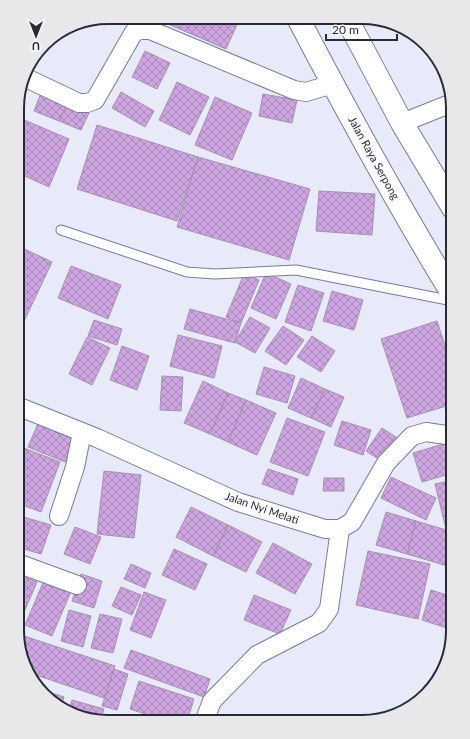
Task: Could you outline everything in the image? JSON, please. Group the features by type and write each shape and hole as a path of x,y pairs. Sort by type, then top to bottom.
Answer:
{"main road":[{"name":"Jalan Raya Serpong","path":"301,24 424,248 446,284"},
{"path":"350,24 402,123 446,196"}],"street":[{"path":"29,79 79,103 87,103 95,100 134,32 150,30 294,90 306,92 333,84"},
{"path":"402,123 446,105"},
{"name":"Jalan Nyi Melati","path":"24,409 82,432 238,502 325,528 340,528"},
{"path":"59,516 75,467 82,432"},
{"path":"207,715 212,701 257,655 319,623 329,609 340,528 352,522 386,463 412,436 426,432 446,435"},
{"path":"24,566 77,585"}],"lane":[{"path":"61,230 187,272 215,274 296,270 446,300"}],"building":[{"path":"168,24 237,24 226,49"},
{"path":"145,51 170,63 157,89 132,77"},
{"path":"177,82 209,97 190,135 159,120"},
{"path":"121,92 154,111 145,127 112,108"},
{"path":"41,93 67,104 59,121 34,111"},
{"path":"263,94 297,100 292,123 259,116"},
{"path":"215,97 252,113 232,160 195,145"},
{"path":"67,104 89,113 81,130 59,121"},
{"path":"24,120 69,139 49,187 24,176"},
{"path":"97,125 198,157 177,221 77,189"},
{"path":"198,157 310,189 289,260 177,227"},
{"path":"319,191 375,194 372,235 316,231"},
{"path":"24,249 52,262 24,321"},
{"path":"71,266 121,285 108,319 58,298"},
{"path":"266,273 291,284 276,319 251,308"},
{"path":"244,274 259,280 241,323 226,317"},
{"path":"298,285 324,293 311,331 285,322"},
{"path":"332,291 363,300 354,330 323,321"},
{"path":"190,309 241,323 235,343 184,329"},
{"path":"250,317 270,328 255,353 235,342"},
{"path":"94,320 122,329 117,345 88,336"},
{"path":"437,321 446,349 446,406 407,418 381,339"},
{"path":"283,326 304,340 286,365 265,351"},
{"path":"178,335 222,346 214,378 170,366"},
{"path":"312,336 335,351 321,372 297,357"},
{"path":"87,337 110,348 92,385 69,374"},
{"path":"122,346 149,356 137,390 110,380"},
{"path":"264,367 295,376 287,403 256,394"},
{"path":"162,376 183,377 181,411 160,410"},
{"path":"301,378 325,389 311,418 288,408"},
{"path":"203,381 228,393 210,434 184,423"},
{"path":"325,389 344,397 331,427 311,418"},
{"path":"228,393 246,400 228,442 210,434"},
{"path":"246,400 276,413 257,455 228,442"},
{"path":"287,418 325,432 308,476 270,462"},
{"path":"39,421 75,435 65,462 28,447"},
{"path":"342,421 371,430 363,455 334,445"},
{"path":"382,428 399,439 383,462 366,451"},
{"path":"446,443 446,475 422,482 413,453"},
{"path":"24,448 60,462 41,512 24,506"},
{"path":"268,469 298,479 293,495 262,484"},
{"path":"104,471 141,475 134,538 97,534"},
{"path":"391,477 436,498 426,520 381,498"},
{"path":"324,478 344,478 344,491 323,491"},
{"path":"446,482 446,529 435,484"},
{"path":"191,507 228,525 213,556 176,537"},
{"path":"386,512 416,521 407,554 376,545"},
{"path":"24,517 51,525 41,554 24,549"},
{"path":"416,521 446,530 446,558 444,565 407,554"},
{"path":"228,525 262,542 246,572 213,556"},
{"path":"75,527 101,537 90,564 64,554"},
{"path":"273,543 312,564 295,594 256,573"},
{"path":"174,549 207,564 195,590 162,575"},
{"path":"368,551 430,564 418,619 356,605"},
{"path":"131,564 151,573 145,588 124,579"},
{"path":"81,574 102,581 94,608 72,601"},
{"path":"24,577 37,582 24,612"},
{"path":"45,578 72,589 52,636 25,625"},
{"path":"121,587 141,595 132,615 112,606"},
{"path":"431,590 446,595 446,628 422,620"},
{"path":"144,592 166,600 151,638 130,630"},
{"path":"254,595 291,610 280,634 244,620"},
{"path":"69,610 91,616 83,647 61,641"},
{"path":"100,614 122,619 113,653 91,648"},
{"path":"24,636 115,666 104,698 36,675 28,658"},
{"path":"131,650 210,679 204,697 124,668"},
{"path":"114,669 128,674 117,710 102,706"},
{"path":"139,681 194,699 189,715 148,715 130,709"},
{"path":"52,693 64,697 62,702"},
{"path":"72,700 104,709 102,714 87,712 70,706"}]}
